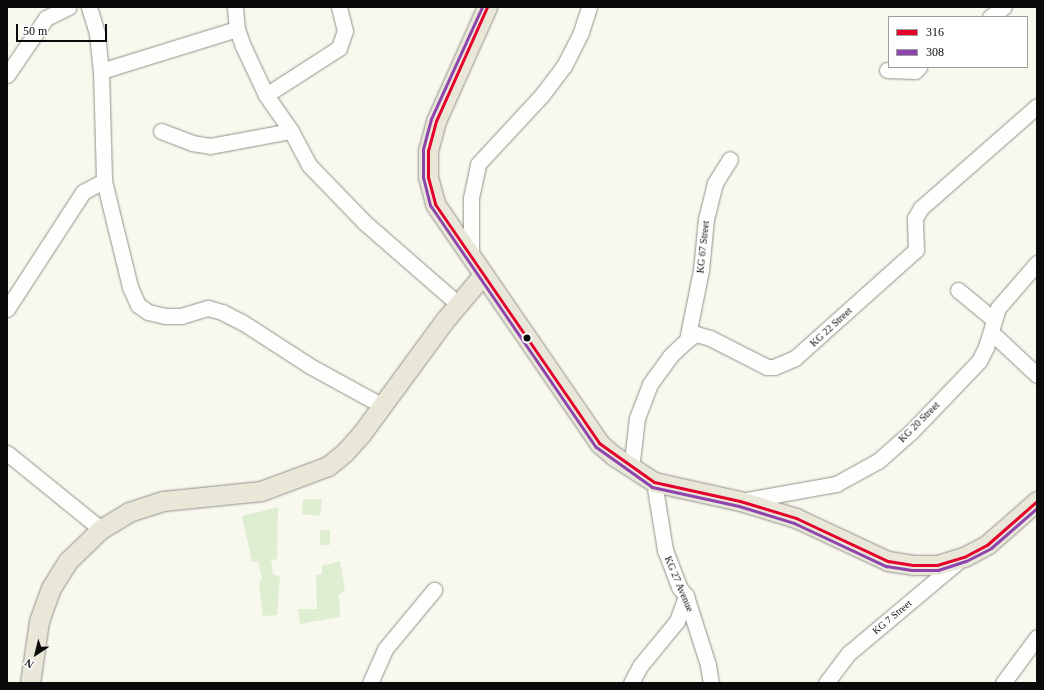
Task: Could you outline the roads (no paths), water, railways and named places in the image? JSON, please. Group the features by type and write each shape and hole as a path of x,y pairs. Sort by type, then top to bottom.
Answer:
{"main road":[{"path":"487,7 436,121 428,150 428,177 435,204 482,276 599,443 631,469 654,482 740,501 796,518 888,561 913,565 937,565 964,557 988,544 1037,501"},
{"path":"30,683 39,621 51,588 68,561 102,529 129,512 163,501 261,491 328,466 345,452 458,304 482,276"}],"street":[{"path":"7,75 46,18 69,7"},
{"path":"89,7 97,34 101,71 104,181 130,287 138,305 148,312 164,316 181,316 208,308 222,312 242,322 310,366 382,405"},
{"path":"235,7 237,29 266,95 291,131 309,165 364,222 458,304"},
{"path":"266,95 339,48 345,31 339,7"},
{"path":"471,259 471,198 478,164 542,95 564,66 581,32 589,7"},
{"path":"991,16 1004,7"},
{"path":"101,71 237,29"},
{"path":"887,70 915,71 918,68"},
{"name":"KG 22 Street","path":"688,340 696,334 710,338 767,367 774,367 795,358 916,250 915,218 921,208 1037,106"},
{"path":"161,131 192,143 210,146 291,131"},
{"name":"KG 67 Street","path":"688,340 701,270 706,219 715,183 730,159"},
{"path":"7,309 82,192 104,181"},
{"name":"KG 20 Street","path":"740,501 836,484 878,461 911,432 979,361 992,326 1006,298 1037,263"},
{"path":"958,290 1037,375"},
{"path":"631,469 637,418 650,384 670,356 688,340"},
{"path":"7,453 102,529"},
{"name":"KG 27 Avenue","path":"654,482 665,550 680,587 686,596 708,665 711,683"},
{"name":"KG 7 Street","path":"826,683 849,653 964,557"},
{"path":"370,683 385,649 434,590"},
{"path":"631,683 640,666 677,622 686,596"},
{"path":"1003,683 1037,637"}]}
